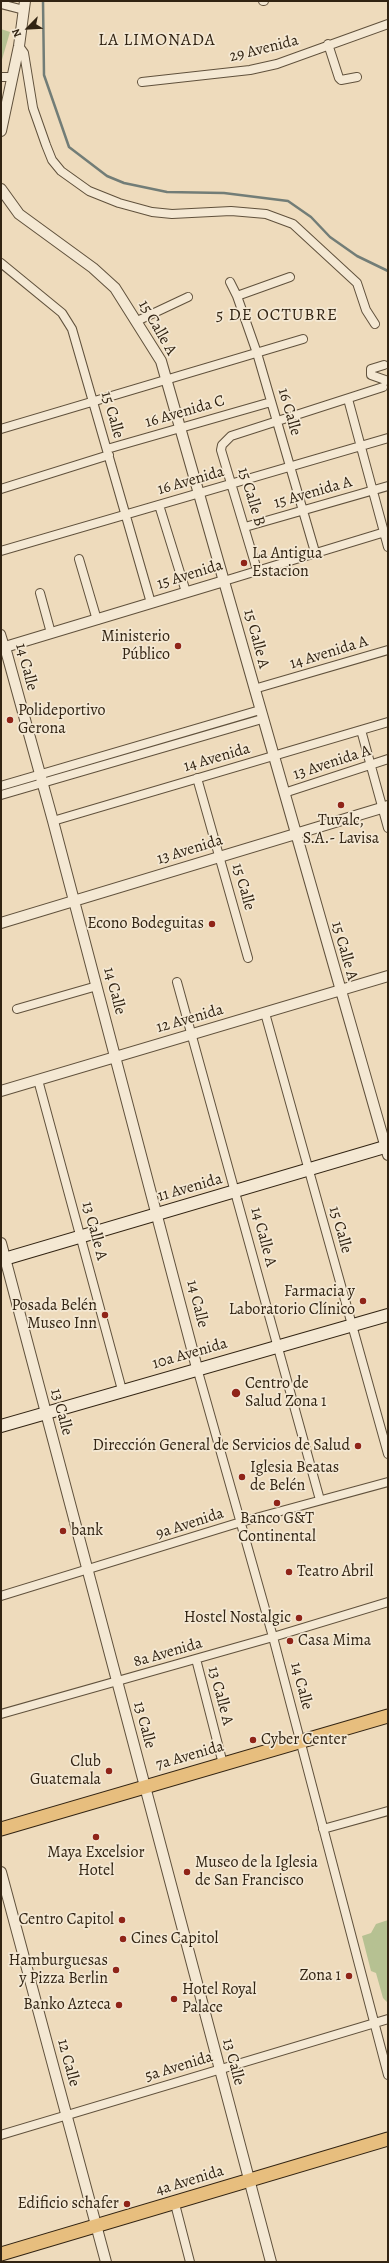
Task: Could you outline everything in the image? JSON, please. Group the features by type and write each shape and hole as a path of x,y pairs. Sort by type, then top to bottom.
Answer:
{"main road":[{"name":"11 Avenida","path":"3,1259 308,1170 387,1149"},
{"name":"10a Avenida","path":"1,1426 198,1368 388,1315"},
{"name":"7a Avenida","path":"1,1829 388,1716"},
{"name":"4a Avenida","path":"1,2254 175,2204 388,2139"}],"street":[{"path":"1,4 24,5 19,46 1,131"},
{"name":"29 Avenida","path":"142,82 250,70 277,64 328,44 388,24"},
{"path":"328,44 341,80 357,77"},
{"path":"19,46 24,53 33,108 52,160 61,171 89,191 119,203 152,212 172,214 231,211 266,214 294,224 357,283 366,310 375,324"},
{"path":"1,77 13,77"},
{"name":"15 Calle A","path":"1,189 18,214 116,288 161,361 295,834 387,1149"},
{"name":"15 Calle","path":"1,263 68,320 127,514 151,603"},
{"path":"237,296 290,277"},
{"name":"16 Calle","path":"230,282 237,296 257,353 315,552"},
{"path":"137,321 188,297"},
{"path":"1,429 93,400 167,380 303,339"},
{"path":"384,365 372,369 371,375 386,384"},
{"path":"277,420 348,399 386,384"},
{"path":"348,399 388,547"},
{"name":"16 Avenida C","path":"1,489 181,428 271,402"},
{"name":"15 Calle B","path":"257,570 221,450 222,445 231,436 277,420"},
{"name":"16 Avenida","path":"1,551 388,438"},
{"name":"15 Avenida A","path":"245,526 388,486"},
{"path":"158,505 186,592"},
{"name":"15 Avenida","path":"4,647 385,532"},
{"path":"79,559 97,620"},
{"path":"40,593 51,633"},
{"name":"14 Calle","path":"1,634 4,647 4,659 53,821 198,1368 273,1637 388,2075"},
{"name":"14 Avenida A","path":"254,690 388,650"},
{"name":"14 Avenida","path":"1,795 41,779 261,714"},
{"name":"14 Avenida","path":"53,821 388,722"},
{"path":"361,730 385,807 388,828"},
{"name":"13 Avenida A","path":"284,793 388,759"},
{"name":"15 Calle","path":"197,778 248,958"},
{"name":"14 Avenida","path":"1,786 41,779"},
{"name":"13 Avenida","path":"1,924 385,807"},
{"name":"12 Avenida","path":"1,1091 388,976"},
{"name":"14 Calle A","path":"177,982 193,1034 320,1500"},
{"path":"17,1009 97,986"},
{"name":"15 Calle","path":"265,1013 308,1170 353,1324 388,1454"},
{"name":"13 Calle A","path":"38,1080 122,1390"},
{"name":"13 Calle","path":"1,1243 3,1259 46,1413 271,2262"},
{"name":"9a Avenida","path":"1,1596 88,1571 240,1522 388,1482"},
{"name":"8a Avenida","path":"1,1714 273,1637 388,1602"},
{"name":"13 Calle A","path":"196,1659 223,1764"},
{"path":"323,1829 388,1811"},
{"name":"12 Calle","path":"1,1872 106,2262"},
{"name":"5a Avenida","path":"1,2135 388,2019"},
{"path":"175,2204 190,2262"}],"green space":[{"path":"1,29 10,32 1,63"},
{"path":"388,1920 388,2003 383,1998 376,1973 371,1971 362,1936 371,1933 376,1924"}],"waterway":[{"path":"43,1 44,75 69,147 107,176 124,183 167,192 224,193 288,201 311,217 330,237 357,256 388,271"}],"place":[{"name":"La Antigua Estacion","path":"244,563"},
{"name":"Ministerio Público","path":"178,646"},
{"name":"Polideportivo Gerona","path":"10,720"},
{"name":"Tuvalc, S.A.- Lavisa","path":"341,805"},
{"name":"Econo Bodeguitas","path":"212,924"},
{"name":"Farmacia y Laboratorio Clínico","path":"363,1301"},
{"name":"Posada Belén Museo Inn","path":"105,1315"},
{"name":"Centro de Salud Zona 1","path":"236,1393"},
{"name":"Dirección General de Servicios de Salud","path":"358,1446"},
{"name":"Iglesia Beatas de Belén","path":"242,1477"},
{"name":"Banco G&T Continental","path":"277,1503"},
{"name":"bank","path":"63,1531"},
{"name":"Teatro Abril","path":"289,1572"},
{"name":"Hostel Nostalgic","path":"299,1618"},
{"name":"Casa Mima","path":"290,1641"},
{"name":"Cyber Center","path":"253,1740"},
{"name":"Club Guatemala","path":"109,1771"},
{"name":"Maya Excelsior Hotel","path":"96,1837"},
{"name":"Museo de la Iglesia de San Francisco","path":"187,1872"},
{"name":"Centro Capitol","path":"122,1920"},
{"name":"Cines Capitol","path":"123,1939"},
{"name":"Hamburguesas y Pizza Berlin","path":"116,1970"},
{"name":"Zona 1","path":"349,1976"},
{"name":"Hotel Royal Palace","path":"174,1999"},
{"name":"Banko Azteca","path":"119,2005"},
{"name":"Edificio schafer","path":"127,2204"}],"district":[{"name":"LA LIMONADA","path":"157,41"},
{"name":"5 DE OCTUBRE","path":"277,316"}]}
